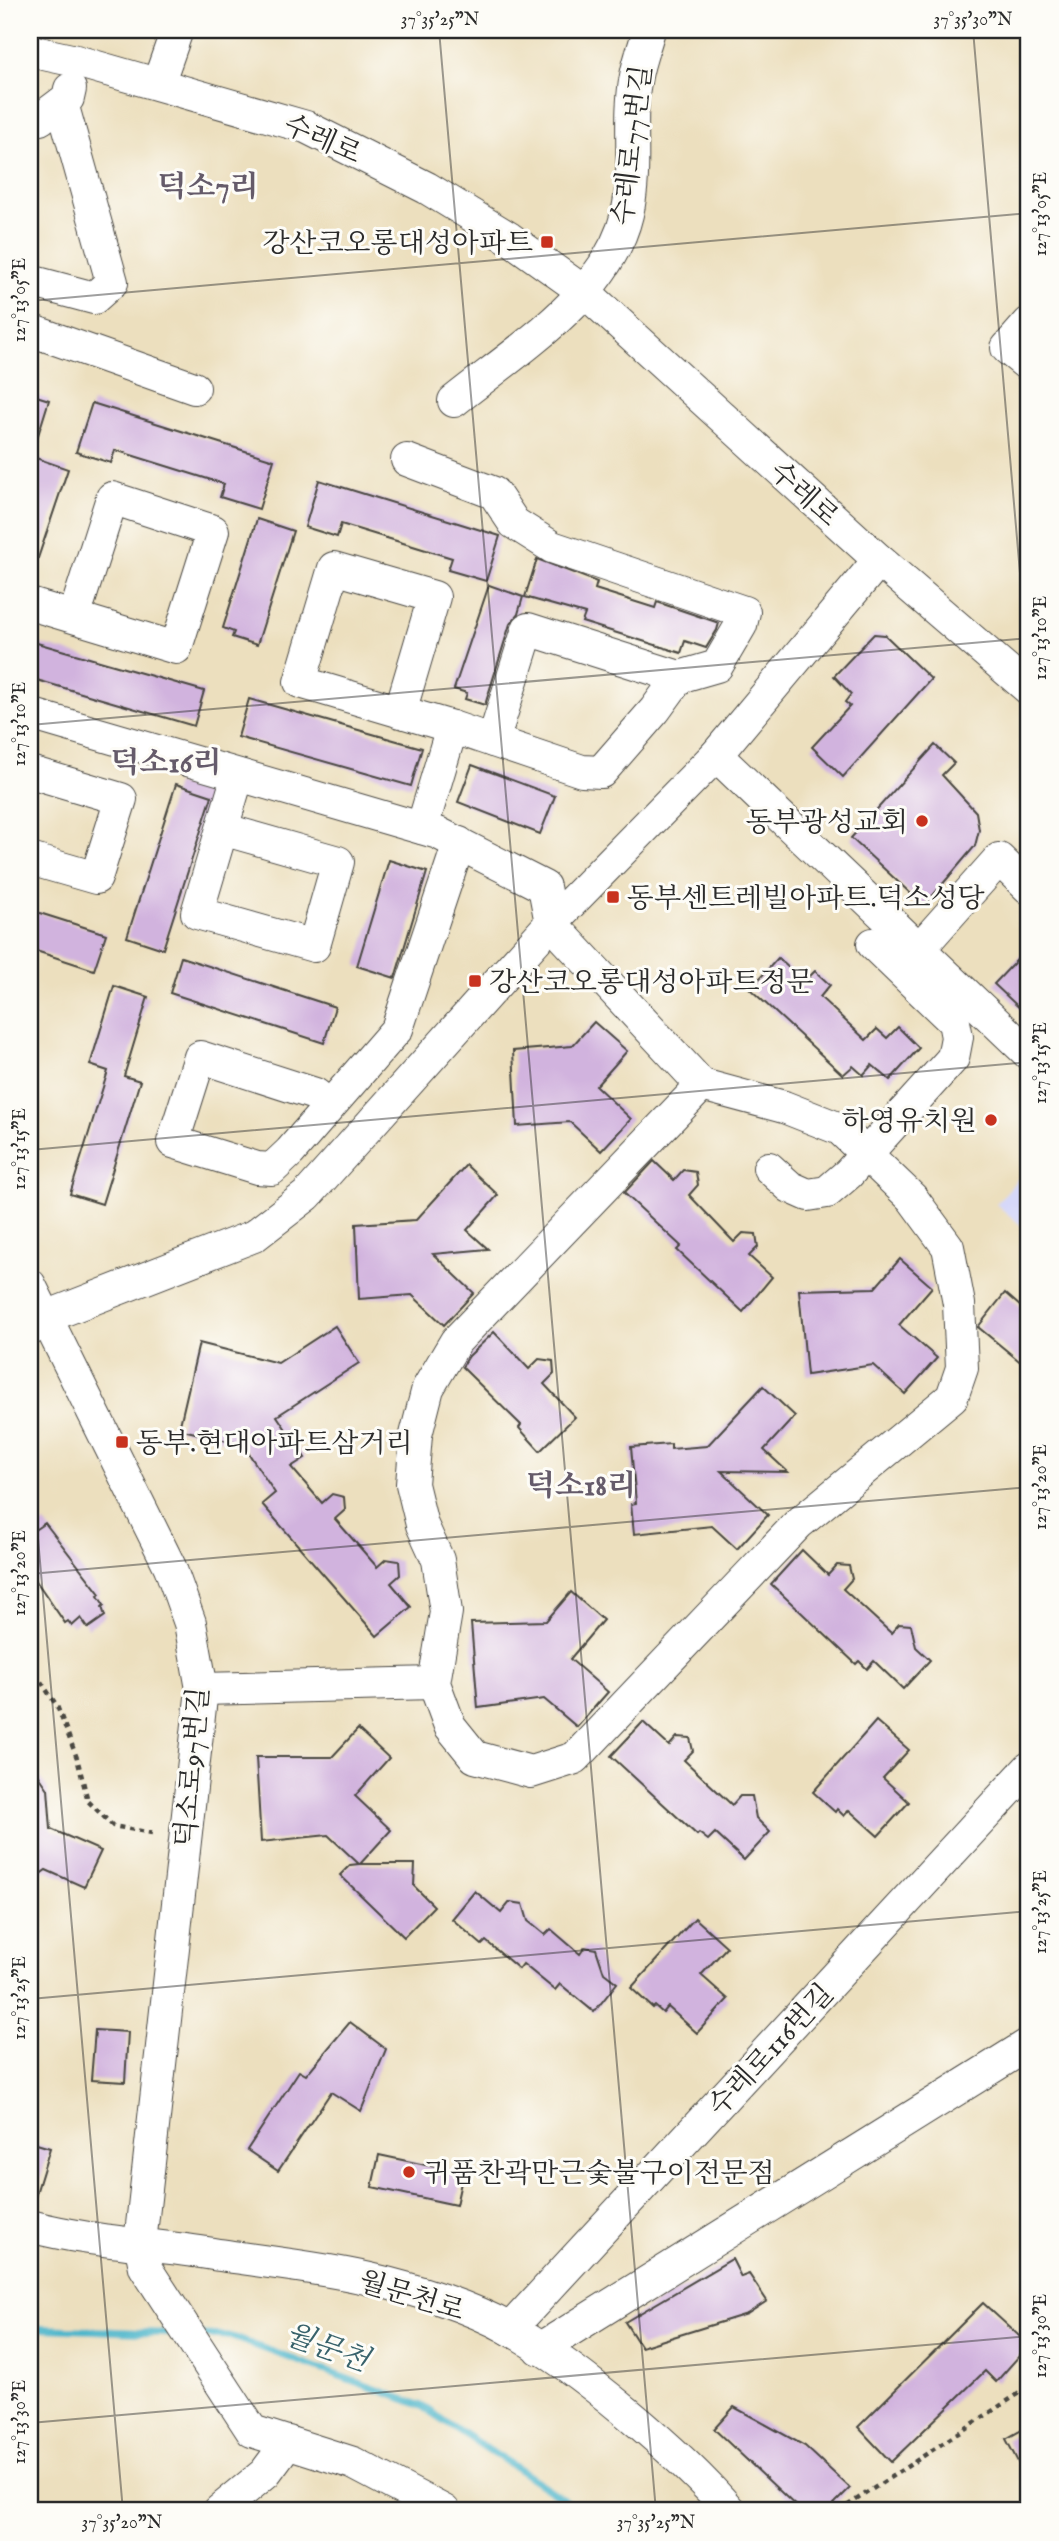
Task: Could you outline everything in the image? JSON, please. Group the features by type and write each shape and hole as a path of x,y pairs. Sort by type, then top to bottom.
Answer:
{"street":[{"path":"158,83 177,30"},
{"name":"수레로77번길","path":"586,293 619,241 628,212 634,160 635,77 649,30"},
{"name":"수레로","path":"30,51 158,83 306,127 427,188 509,238 586,293 879,560 1029,689"},
{"path":"30,120 40,119 68,99 76,61"},
{"path":"30,281 94,298 112,282 62,103"},
{"path":"454,401 586,293"},
{"path":"1029,323 1007,348 1029,366"},
{"path":"30,330 194,388"},
{"path":"407,460 494,493 514,523 552,547 744,612 741,625 717,666 679,677 528,629 493,741"},
{"path":"30,604 176,648 213,531 112,498 74,617"},
{"path":"38,1324 254,1236 307,1195 551,923 716,755 879,560"},
{"path":"400,712 434,597 334,568 300,682 400,712 452,727 582,771 601,772 656,710 679,677"},
{"path":"30,714 422,828 459,843 544,887 551,923 702,1085 784,1107 840,1129 912,1198 948,1247 959,1304 962,1368 952,1397 798,1524 575,1758 531,1772 475,1757 450,1726 435,1682 446,1612 438,1560 422,1525 412,1484 416,1435 428,1388 456,1341 702,1085"},
{"path":"422,828 452,727"},
{"path":"716,755 1029,1054"},
{"path":"30,772 121,799 96,878 30,859"},
{"path":"222,830 338,862 314,946 197,913 238,775"},
{"path":"330,1106 315,1094 200,1057 173,1142 257,1168 272,1169 330,1106 397,1029 459,843"},
{"path":"919,948 999,859 1029,888"},
{"path":"769,1168 790,1187 808,1195 827,1192 953,1058 957,1037 954,1021 873,944"},
{"name":"덕소로97번길","path":"30,1284 38,1324 170,1567 190,1623 202,1689 142,2255"},
{"path":"202,1689 435,1682"},
{"name":"수레로116번길","path":"510,2329 1029,1768"},
{"path":"540,2349 1029,2044"},
{"name":"월문천로","path":"30,2226 142,2255 370,2279 446,2303 510,2329 647,2431 730,2511"},
{"path":"142,2255 252,2431 353,2463 444,2511"},
{"path":"219,2511 265,2473 288,2442"}],"path":[{"path":"30,1665 57,1706 77,1758 88,1801 113,1826 152,1832"},
{"path":"839,2511 1029,2387"}],"shaded area":[{"path":"1029,1166 1029,1232 996,1204"}],"building":[{"path":"30,394 49,400 34,448 30,448"},
{"path":"92,403 274,460 259,509 220,497 224,484 115,450 111,463 76,452"},
{"path":"30,456 68,469 33,573 30,573"},
{"path":"319,480 500,536 486,581 448,570 452,558 341,524 337,537 305,527"},
{"path":"257,519 293,531 257,645 232,637 234,632 223,628"},
{"path":"537,559 597,582 595,589 655,608 657,602 719,623 717,630 706,648 685,641 681,653 582,622 585,614 525,597"},
{"path":"489,585 523,597 518,614 510,624 485,705 465,699 467,693 454,689"},
{"path":"874,634 885,635 931,679 843,777 812,747 850,706 845,702 851,694 834,676"},
{"path":"30,641 204,691 194,726 30,678"},
{"path":"249,699 422,748 411,786 238,737"},
{"name":"동부광성교회","path":"935,745 954,763 942,775 976,812 979,830 975,846 924,906 851,838"},
{"path":"472,765 555,796 540,834 458,802"},
{"path":"176,784 212,796 163,949 127,937"},
{"path":"389,860 427,872 395,978 357,966"},
{"path":"30,910 106,934 94,970 30,949"},
{"path":"1029,947 1029,1017 994,984"},
{"path":"181,957 335,1007 324,1043 170,993"},
{"path":"778,958 804,982 815,971 830,985 820,997 866,1040 877,1029 887,1038 898,1027 919,1048 890,1080 872,1065 863,1075 853,1066 843,1075 750,989"},
{"path":"114,986 148,997 124,1076 140,1081 102,1204 70,1194 108,1071 90,1065"},
{"path":"594,1022 627,1051 596,1086 631,1119 601,1151 570,1122 517,1126 513,1051 572,1046"},
{"path":"654,1161 674,1180 683,1170 696,1172 698,1185 689,1195 734,1242 743,1233 756,1234 758,1247 749,1256 772,1277 743,1312 677,1250 681,1246 624,1193"},
{"path":"466,1165 498,1195 467,1230 488,1249 433,1254 474,1293 444,1325 412,1295 359,1299 356,1224 416,1220"},
{"path":"900,1259 932,1287 899,1325 937,1358 905,1394 873,1365 807,1375 799,1290 875,1288"},
{"path":"1005,1293 1029,1314 1029,1369 978,1327"},
{"path":"335,1326 359,1363 277,1416 305,1458 291,1467 322,1503 332,1494 344,1497 345,1510 335,1519 377,1567 386,1559 399,1561 400,1575 391,1583 411,1607 377,1636 262,1504 275,1493 243,1445 179,1429 199,1343 278,1363"},
{"path":"494,1332 529,1369 539,1359 553,1361 554,1374 544,1384 575,1417 540,1451 519,1428 521,1425 462,1367 469,1356"},
{"path":"763,1386 795,1416 764,1450 788,1472 721,1471 768,1515 737,1549 712,1526 634,1534 631,1504 636,1503 631,1447 671,1444 671,1449 707,1446"},
{"path":"45,1523 100,1594 98,1596 104,1605 102,1607 105,1616 88,1628 81,1618 72,1626 68,1621 65,1623 30,1572 30,1533"},
{"path":"802,1550 828,1575 837,1565 849,1566 852,1579 843,1589 891,1633 899,1624 911,1625 916,1647 930,1660 903,1689 874,1661 867,1669 859,1661 856,1664 771,1584"},
{"path":"571,1592 603,1620 570,1659 608,1692 577,1727 544,1699 478,1708 471,1623 546,1621"},
{"path":"876,1721 909,1750 883,1778 909,1802 878,1836 849,1810 844,1816 837,1809 835,1812 813,1792"},
{"path":"643,1722 669,1746 677,1737 690,1738 693,1751 684,1760 732,1805 740,1796 752,1796 756,1818 770,1832 744,1860 715,1833 708,1840 699,1833 697,1835 611,1756"},
{"path":"358,1729 389,1758 355,1796 391,1830 360,1864 415,1864 414,1886 434,1906 404,1937 340,1875 350,1865 359,1864 328,1835 261,1842 256,1757 332,1757"},
{"path":"30,1763 48,1789 51,1829 101,1851 84,1887 46,1870 30,1881"},
{"path":"475,1891 501,1913 510,1902 523,1904 528,1921 545,1935 551,1929 580,1954 585,1947 596,1949 604,1973 617,1983 594,2012 560,1984 555,1990 523,1964 519,1969 486,1941 482,1945 452,1919"},
{"path":"695,1918 727,1947 701,1975 728,1999 697,2033 668,2007 663,2013 655,2006 653,2008 631,1988"},
{"path":"350,2022 386,2049 361,2111 331,2092 278,2171 247,2150 299,2071 306,2075"},
{"path":"95,2030 128,2032 125,2082 91,2080"},
{"path":"30,2142 50,2148 34,2200 30,2199"},
{"path":"379,2155 463,2173 456,2205 372,2187"},
{"path":"732,2259 741,2277 749,2274 767,2301 747,2314 641,2347 625,2322"},
{"path":"983,2303 1029,2345 996,2382 985,2371 891,2462 858,2427"},
{"path":"734,2407 805,2446 850,2488 827,2511 801,2511 714,2429"},
{"path":"1029,2426 1029,2483 1006,2439"}],"waterway":[{"name":"월문천","path":"30,2328 179,2334"},
{"name":"월문천","path":"202,2335 229,2336 420,2405 562,2498 576,2511"}],"place":[{"name":"강산코오롱대성아파트","path":"547,242"},
{"name":"동부광성교회","path":"922,821"},
{"name":"동부센트레빌아파트.덕소성당","path":"613,897"},
{"name":"강산코오롱대성아파트정문","path":"475,981"},
{"name":"하영유치원","path":"991,1120"},
{"name":"동부.현대아파트삼거리","path":"122,1442"},
{"name":"귀품찬곽만근숯불구이전문점","path":"409,2172"}],"district":[{"name":"덕소7리","path":"208,186"},
{"name":"덕소16리","path":"166,762"},
{"name":"덕소18리","path":"581,1485"}]}
